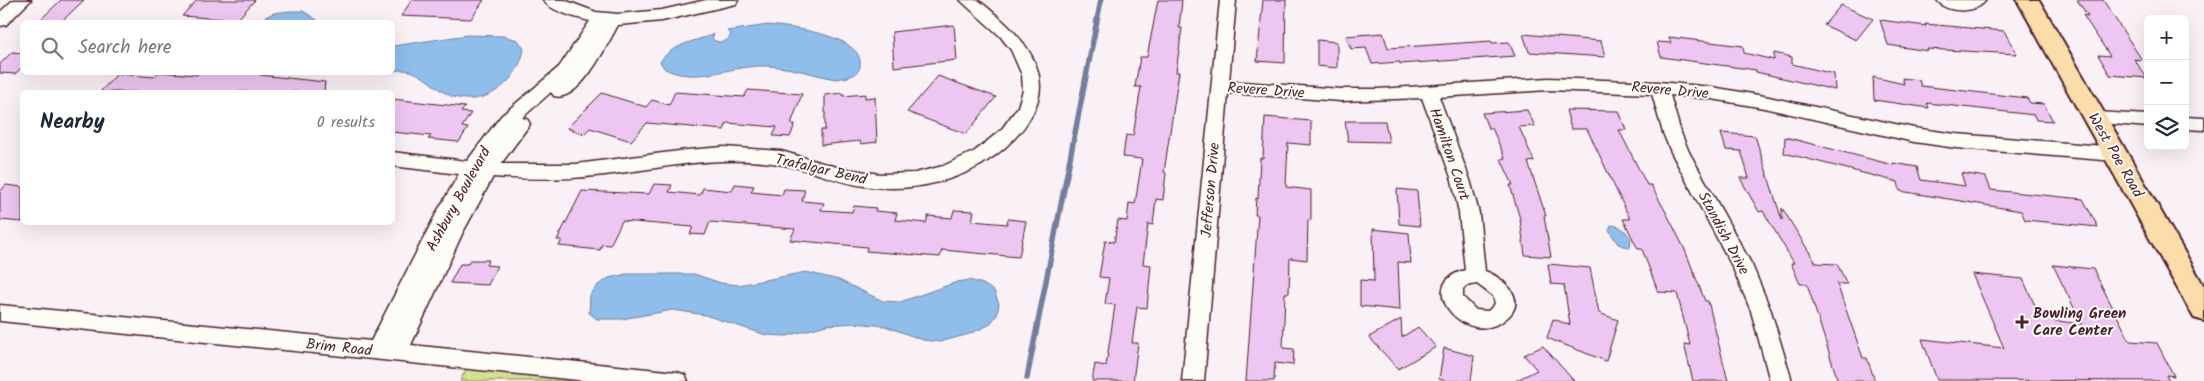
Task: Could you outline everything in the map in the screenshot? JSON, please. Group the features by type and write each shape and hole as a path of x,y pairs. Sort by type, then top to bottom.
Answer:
{"main road":[{"name":"West Poe Road","path":"2028,0 2204,310"}],"street":[{"path":"0,21 23,0"},
{"path":"550,0 573,12 606,19 639,20 730,0"},
{"name":"Trafalgar Bend","path":"395,159 480,168 576,171 723,154 776,157 801,162 843,176 881,182 921,179 958,168 996,146 1013,130 1028,104 1031,87 1029,70 1022,54 1000,25 968,0"},
{"name":"Jefferson Drive","path":"1193,381 1228,0"},
{"path":"1945,0 1962,5 1975,4 1978,0"},
{"name":"Ashbury Boulevard","path":"387,352 470,201 480,168 523,122 560,92 586,67 606,19"},
{"name":"Revere Drive","path":"1220,86 1341,95 1428,92 1548,84 1659,88 1712,93 1764,102 1923,136 1956,141 2116,154"},
{"name":"Standish Drive","path":"1659,88 1672,133 1680,152 1742,265 1761,311 1781,381"},
{"name":"Hamilton Court","path":"1428,92 1461,180 1469,213 1476,276"},
{"path":"2095,118 2144,121"},
{"path":"2189,123 2204,124"},
{"name":"Brim Road","path":"0,313 677,381"}],"green space":[{"path":"471,360 677,381 460,381"}],"water":[{"path":"303,11 317,20 259,20 274,13"},
{"path":"768,25 808,31 839,40 851,47 858,55 859,70 854,75 835,79 788,68 768,66 747,67 712,74 688,75 665,69 660,62 670,51 692,41 714,34 712,39 723,42 730,37 731,34 727,31"},
{"path":"467,35 503,36 518,40 524,49 516,71 501,88 481,98 470,99 449,95 420,75 403,70 395,71 395,46"},
{"path":"1611,225 1621,227 1627,233 1631,239 1630,248 1618,244 1609,230"},
{"path":"806,272 839,280 883,301 900,302 957,282 969,280 983,284 994,291 999,304 997,315 989,325 969,334 940,342 923,340 885,326 855,323 826,325 787,336 766,335 705,315 673,310 622,319 597,319 589,313 590,295 598,285 609,278 626,274 694,274 721,283 739,285"}],"building":[{"path":"61,0 84,0 63,20 40,20"},
{"path":"197,0 255,0 237,20 182,16"},
{"path":"412,0 484,0 471,19 401,16"},
{"path":"1158,0 1182,0 1179,28 1182,28 1176,72 1179,72 1164,172 1166,173 1163,200 1156,199 1153,225 1148,224 1143,264 1151,265 1147,308 1137,307 1132,343 1138,343 1133,381 1092,381 1095,364 1106,366 1115,305 1105,304 1109,278 1099,277 1105,241 1114,242 1118,220 1127,221 1129,203 1135,204 1142,159 1123,157 1126,135 1133,136 1141,87 1135,87 1140,57 1147,57"},
{"path":"1263,0 1286,0 1285,63 1257,61"},
{"path":"2077,0 2103,0 2142,60 2134,59 2144,74 2144,78 2110,75 2098,55 2110,56 2083,15 2088,16"},
{"path":"1841,5 1873,19 1856,40 1824,25"},
{"path":"1880,20 1926,26 1925,24 2004,31 2017,54 1927,49 1928,51 1888,45"},
{"path":"954,25 957,60 894,67 892,32"},
{"path":"1383,33 1388,48 1491,41 1492,43 1509,42 1515,56 1400,64 1400,62 1372,64 1366,48 1351,49 1346,36"},
{"path":"1523,34 1601,41 1605,57 1529,52"},
{"path":"1669,37 1743,46 1744,53 1774,60 1774,53 1792,57 1792,64 1834,74 1835,90 1756,72 1756,70 1661,57 1657,42 1671,43"},
{"path":"1317,40 1337,42 1337,68 1317,66"},
{"path":"12,52 20,53 20,69 15,74 0,73 0,64"},
{"path":"116,75 154,77 156,75 260,75 325,82 324,90 102,90"},
{"path":"938,76 996,97 966,134 907,112"},
{"path":"1873,77 1904,84 1902,78 1919,80 1921,86 2027,98 2030,103 2044,104 2053,121 2036,120 2034,115 1927,103 1929,108 1874,100"},
{"path":"748,90 802,94 791,124 795,124 790,137 773,136 777,127 727,123 724,130 647,123 631,141 590,128 584,134 567,128 602,93 646,107 652,100 669,105 675,92 744,97"},
{"path":"843,93 843,96 865,94 865,98 875,97 877,142 861,144 860,141 821,145 821,130 825,130 825,95"},
{"path":"395,99 465,107 461,112 471,113 462,127 468,128 459,142 428,139 431,136 395,132"},
{"path":"1527,110 1535,126 1519,127 1534,161 1528,162 1546,216 1544,216 1551,257 1525,255 1520,219 1510,185 1513,185 1501,159 1505,158 1492,128 1488,128 1482,113"},
{"path":"1566,110 1619,111 1626,130 1619,130 1647,185 1651,185 1668,216 1685,250 1705,301 1708,301 1728,381 1693,381 1684,344 1690,345 1677,293 1658,292 1642,249 1638,249 1623,219 1630,219 1587,129 1571,129"},
{"path":"1265,117 1311,121 1311,145 1288,143 1286,187 1311,190 1311,220 1308,220 1307,260 1290,258 1289,293 1285,293 1283,348 1294,349 1293,365 1275,363 1274,381 1246,381 1258,215 1255,215 1256,198 1258,199 1260,158 1263,158"},
{"path":"1345,121 1385,121 1389,142 1348,141"},
{"path":"1721,133 1755,136 1782,220 1782,208 1816,263 1837,264 1847,284 1837,284 1863,358 1867,358 1875,381 1838,381 1807,284 1800,284 1791,263 1794,263 1763,211 1759,212 1740,178 1749,178 1741,151 1726,150"},
{"path":"1785,137 1893,165 1893,163 1917,167 1921,180 1965,186 1961,173 1986,177 1991,190 2083,199 2098,227 2025,220 2021,211 1900,191 1898,182 1784,153"},
{"path":"654,184 672,185 669,192 700,195 703,188 732,191 735,184 754,186 751,192 782,195 784,189 805,190 802,201 824,203 821,210 852,212 854,206 876,208 875,211 897,213 895,220 926,223 928,216 952,218 954,210 974,211 972,221 1007,224 1008,219 1026,221 1019,257 942,250 940,257 866,251 867,247 790,240 795,229 710,222 705,235 690,234 693,227 622,221 610,245 602,244 600,250 559,246 562,240 557,240 582,191 649,194"},
{"path":"6,185 20,187 20,222 0,220 0,192"},
{"path":"1397,189 1417,191 1420,226 1399,224"},
{"path":"1373,229 1409,233 1411,263 1398,262 1400,310 1360,306 1360,280 1374,281"},
{"path":"470,260 489,260 486,265 497,266 488,285 450,283 460,264 468,264"},
{"path":"1548,264 1590,268 1599,313 1618,320 1606,361 1547,338 1553,319 1570,325 1564,285 1551,284"},
{"name":"Bowling Green Care Center","path":"2053,265 2093,269 2130,341 2157,343 2174,376 2166,375 2169,381 1937,380 1922,339 2004,348 1972,274 2023,279 2037,310 2046,311 2050,320 2082,324"},
{"path":"1401,319 1402,337 1418,327 1436,347 1398,369 1369,337"},
{"path":"1543,346 1574,381 1515,381 1537,370 1524,355"},
{"path":"1444,348 1474,356 1471,381 1439,379"}],"waterway":[{"path":"1027,378 1101,0"}],"place":[{"name":"Bowling Green Care Center","path":"2022,322"}]}
